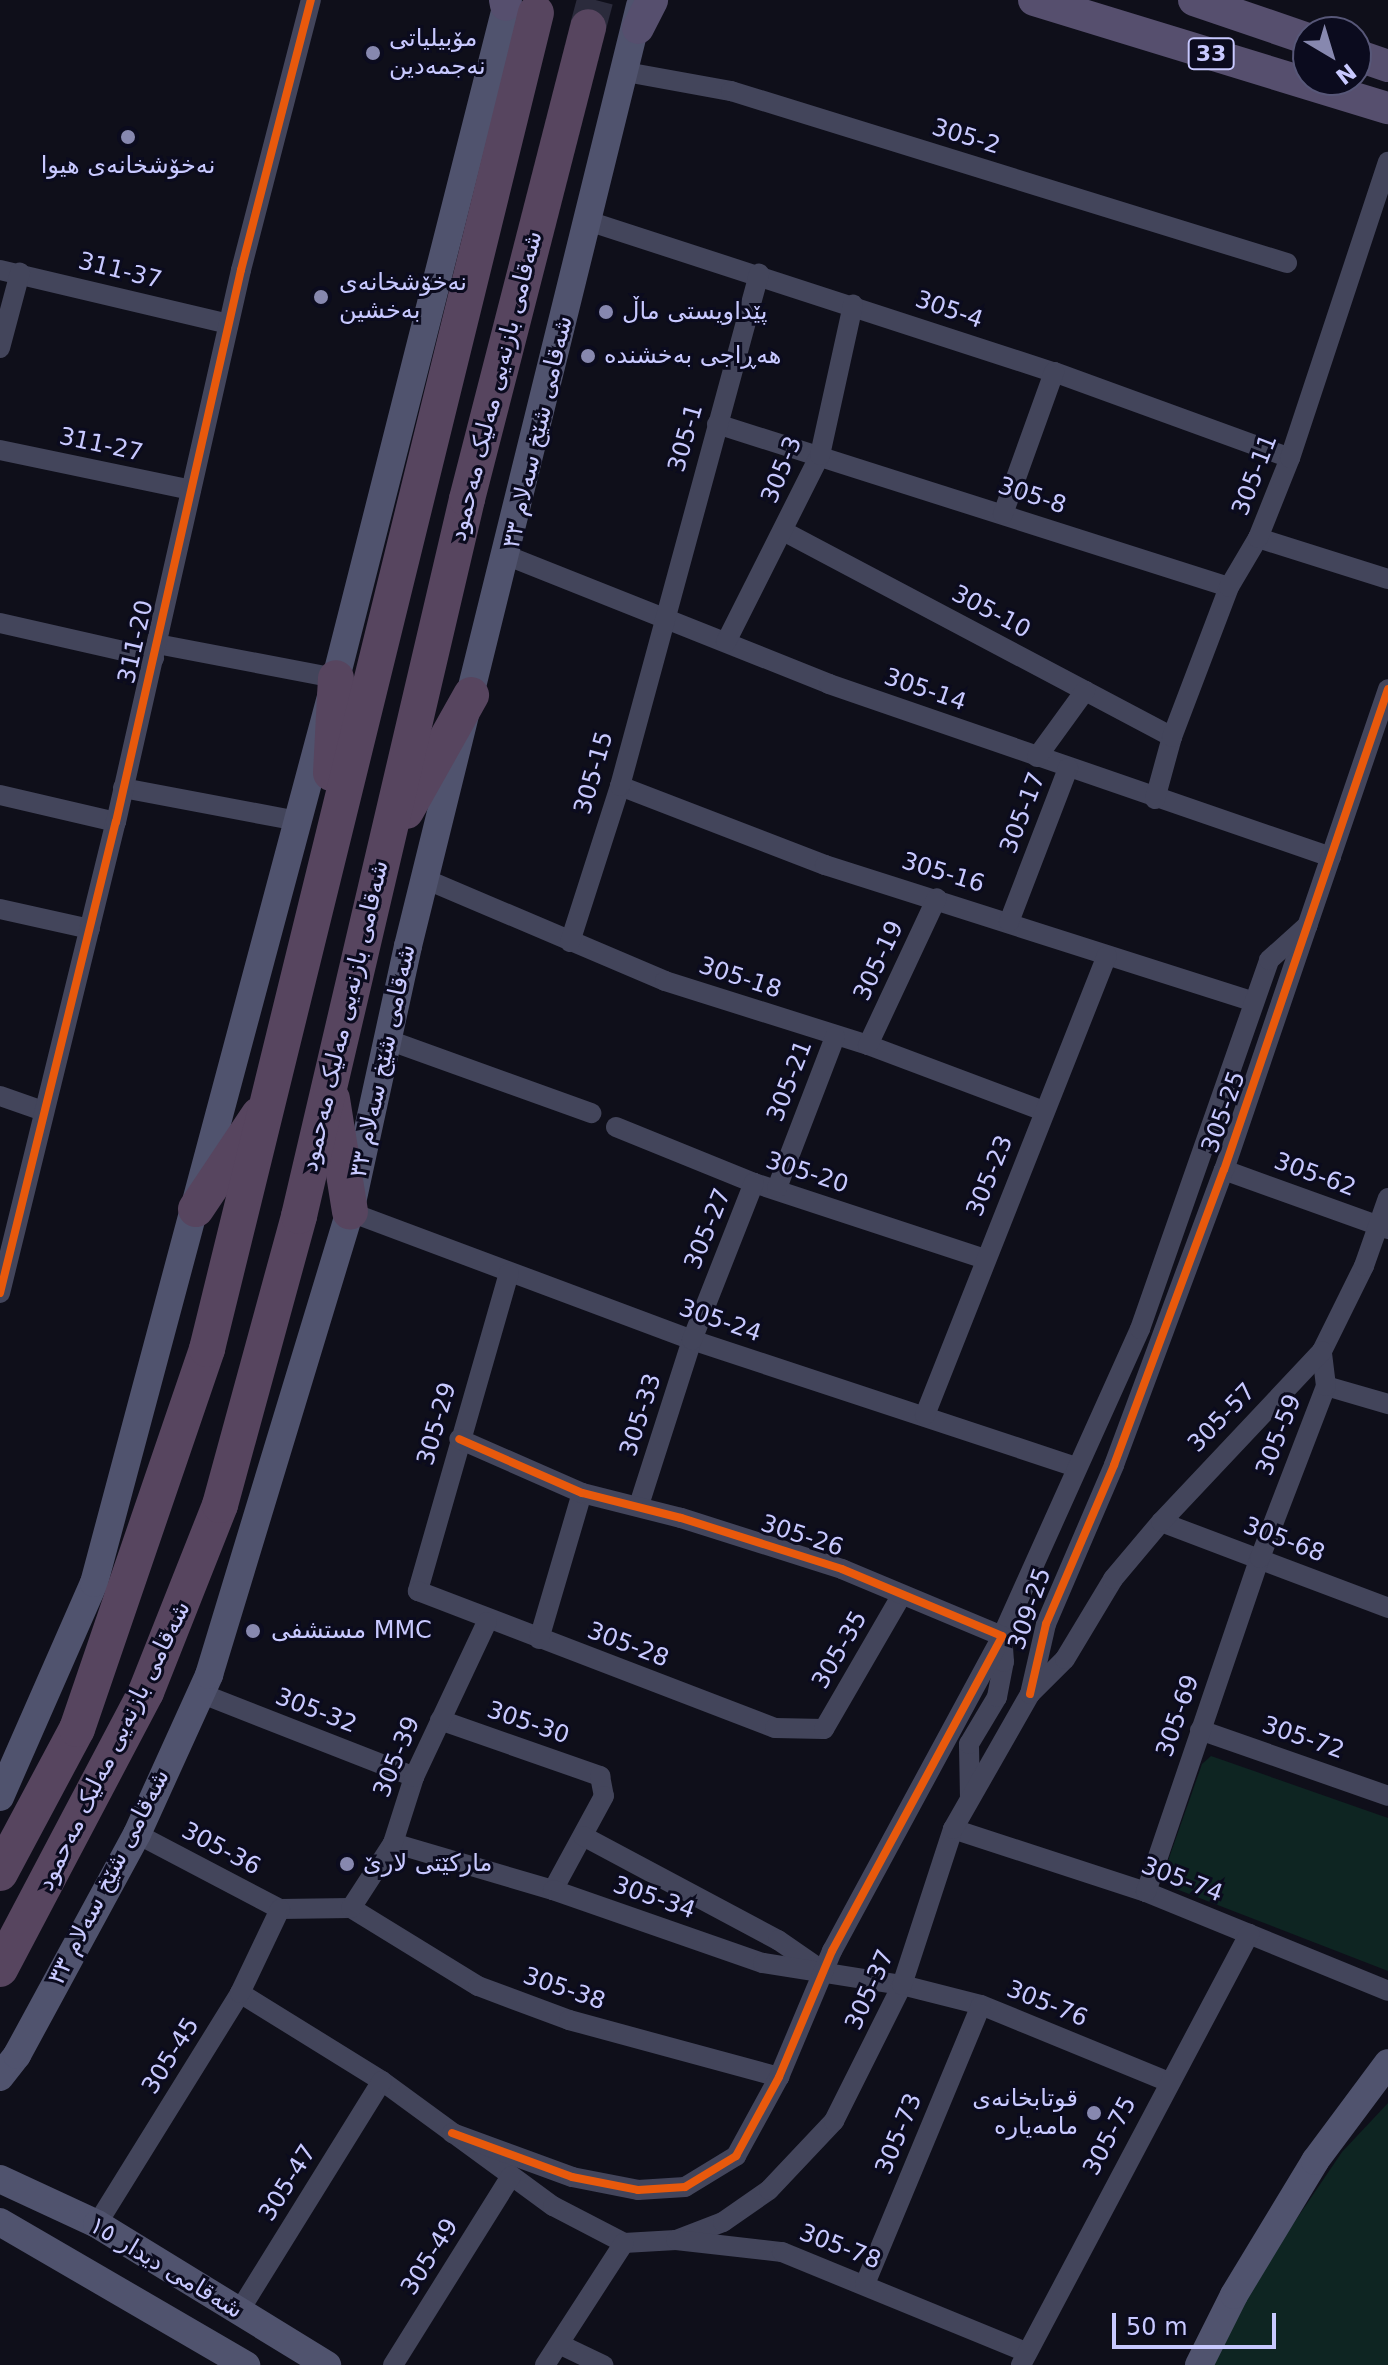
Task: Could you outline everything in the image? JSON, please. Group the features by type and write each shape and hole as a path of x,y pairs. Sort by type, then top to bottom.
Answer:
{"highway":[{"name":"شەقامی بازنەیی مەلیک مەحمود","path":"0,1873 37,1811 77,1729 207,1349 273,1094 513,4"},
{"name":"شەقامی بازنەیی مەلیک مەحمود","path":"0,1969 77,1829 170,1638 220,1505 330,1080 588,27"},
{"path":"327,854 336,678"},
{"path":"384,851 471,695"},
{"path":"330,1080 350,1212"},
{"path":"196,1209 273,1094"},
{"path":"77,1729 80,1749 89,1756 109,1756 117,1749"},
{"path":"37,1811 58,1806 74,1819 77,1829"}],"main road":[{"name":"33","path":"1034,0 1388,108"},
{"name":"33","path":"1194,0 1292,34"},
{"path":"0,1797 9,1762 94,1583 196,1209 513,4"},
{"name":"شەقامی شێخ سەلام ٣٣","path":"0,2077 17,2055 137,1834 200,1693 350,1212 391,1041 425,879 508,556 640,7"},
{"path":"1199,2365 1234,2295 1315,2161 1388,2063"},
{"name":"شەقامی دیدار ١٥","path":"0,2179 97,2224 327,2365"},
{"name":"شەقامی دیدار ١٥","path":"0,2222 246,2365"}],"street":[{"name":"311-20","path":"2,1281 116,822 228,324 311,0"},
{"name":"305-2","path":"626,72 731,91 1287,263"},
{"name":"305-11","path":"1155,799 1172,737 1229,587 1258,538 1290,458 1388,162"},
{"name":"305-4","path":"588,221 1054,372 1290,458"},
{"name":"311-37","path":"10,271 228,324"},
{"path":"0,348 10,271"},
{"name":"305-1","path":"662,616 759,274"},
{"name":"305-3","path":"726,642 785,532 820,455 853,305"},
{"path":"1003,514 1054,372"},
{"name":"305-8","path":"717,424 1229,587"},
{"name":"311-27","path":"0,450 191,490"},
{"name":"305-10","path":"785,532 1172,737"},
{"path":"1258,538 1388,579"},
{"name":"305-14","path":"508,556 829,684 1155,799 1331,857"},
{"name":"305-15","path":"570,942 620,786 662,616"},
{"path":"0,623 155,651 336,678"},
{"name":"305-25","path":"1083,1543 1224,1170 1388,689"},
{"path":"1037,757 1085,691"},
{"name":"305-17","path":"1009,922 1068,768"},
{"name":"305-16","path":"620,786 825,865 937,898 1254,1002"},
{"path":"123,788 298,821"},
{"path":"0,795 116,822"},
{"name":"305-18","path":"425,879 665,981 868,1045 1044,1111"},
{"name":"305-19","path":"868,1045 937,898"},
{"path":"0,909 90,929"},
{"path":"452,2133 572,2177 638,2190 685,2187 736,2156 779,2077 823,1971 951,1733 982,1664 1002,1636 1027,1590 1077,1467 1140,1329 1269,960 1311,922"},
{"name":"305-23","path":"925,1415 1107,956"},
{"name":"305-21","path":"777,1188 835,1037"},
{"path":"391,1041 591,1113"},
{"path":"0,1096 43,1111"},
{"name":"305-20","path":"616,1127 754,1183 777,1188 985,1259"},
{"name":"305-62","path":"1224,1170 1384,1227"},
{"name":"305-27","path":"692,1340 754,1183"},
{"path":"1322,1351 1384,1227 1388,1198"},
{"name":"305-24","path":"350,1212 692,1340 1077,1467"},
{"name":"305-29","path":"418,1591 459,1439 509,1273"},
{"name":"305-33","path":"639,1505 692,1340"},
{"name":"305-59","path":"1260,1558 1326,1386 1322,1351"},
{"name":"305-57","path":"1030,1694 1065,1659 1113,1579 1161,1522 1322,1351"},
{"path":"1326,1386 1388,1404"},
{"name":"305-26","path":"459,1439 582,1493 639,1505 842,1569 1002,1636"},
{"path":"539,1639 582,1493"},
{"name":"305-68","path":"1161,1522 1388,1608"},
{"name":"309-25","path":"1030,1694 1046,1624 1083,1543"},
{"name":"305-69","path":"1146,1892 1260,1558"},
{"name":"305-28","path":"418,1591 487,1622 775,1728 824,1729"},
{"name":"305-35","path":"824,1729 901,1596"},
{"name":"305-39","path":"351,1908 393,1843 414,1777 487,1622"},
{"path":"970,1798 969,1744 997,1697 1004,1662 1002,1636"},
{"name":"305-32","path":"200,1693 414,1777"},
{"name":"305-37","path":"676,2240 723,2222 769,2190 834,2121 902,1985 953,1829 1030,1694"},
{"name":"305-30","path":"440,1720 600,1776 604,1796 583,1836"},
{"name":"305-72","path":"1200,1730 1388,1796"},
{"name":"305-74","path":"953,1829 1146,1892 1388,1991"},
{"name":"305-36","path":"137,1834 280,1909"},
{"path":"553,1890 583,1836 778,1940 823,1971"},
{"name":"305-34","path":"393,1843 553,1890 763,1963 902,1985"},
{"path":"280,1909 351,1908"},
{"name":"305-38","path":"351,1908 478,1986 635,2040 779,2077"},
{"name":"305-45","path":"97,2224 240,1993 280,1909"},
{"name":"305-75","path":"1023,2358 1249,1934"},
{"name":"305-76","path":"902,1985 981,2005 1169,2082"},
{"path":"240,1993 382,2081 511,2176 624,2243 591,2287 561,2345 545,2365"},
{"name":"305-73","path":"865,2284 981,2005"},
{"name":"305-47","path":"238,2313 382,2081"},
{"name":"305-49","path":"393,2365 511,2176"},
{"name":"305-78","path":"624,2243 676,2240 782,2252 865,2284 1023,2358"},
{"path":"561,2345 590,2363"}],"green space":[{"path":"1211,1756 1388,1818 1388,1971 1171,1887 1162,1878 1202,1764"},
{"path":"1388,2103 1388,2365 1212,2365 1250,2289 1289,2230 1342,2152"}],"tunnel":[{"path":"588,27 595,0"}],"cycle path":[{"path":"0,1293 116,822 241,270 311,0"},
{"path":"1030,1694 1046,1624 1114,1465 1224,1170 1388,689"},
{"path":"452,2133 572,2177 638,2190 685,2187 736,2156 779,2077 832,1951 1002,1636 842,1569 681,1518 582,1493 459,1439"}],"place":[{"name":"مۆبیلیاتی نەجمەدین","path":"373,53"},
{"name":"نەخۆشخانەی هیوا","path":"128,137"},
{"name":"نەخۆشخانەی بەخشین","path":"321,297"},
{"name":"پێداویستی ماڵ","path":"606,312"},
{"name":"هەڕاجی بەخشندە","path":"588,356"},
{"name":"مستشفى MMC","path":"253,1631"},
{"name":"مارکێتی لارێ","path":"347,1864"},
{"name":"قوتابخانەی مامەیارە","path":"1094,2113"}]}
